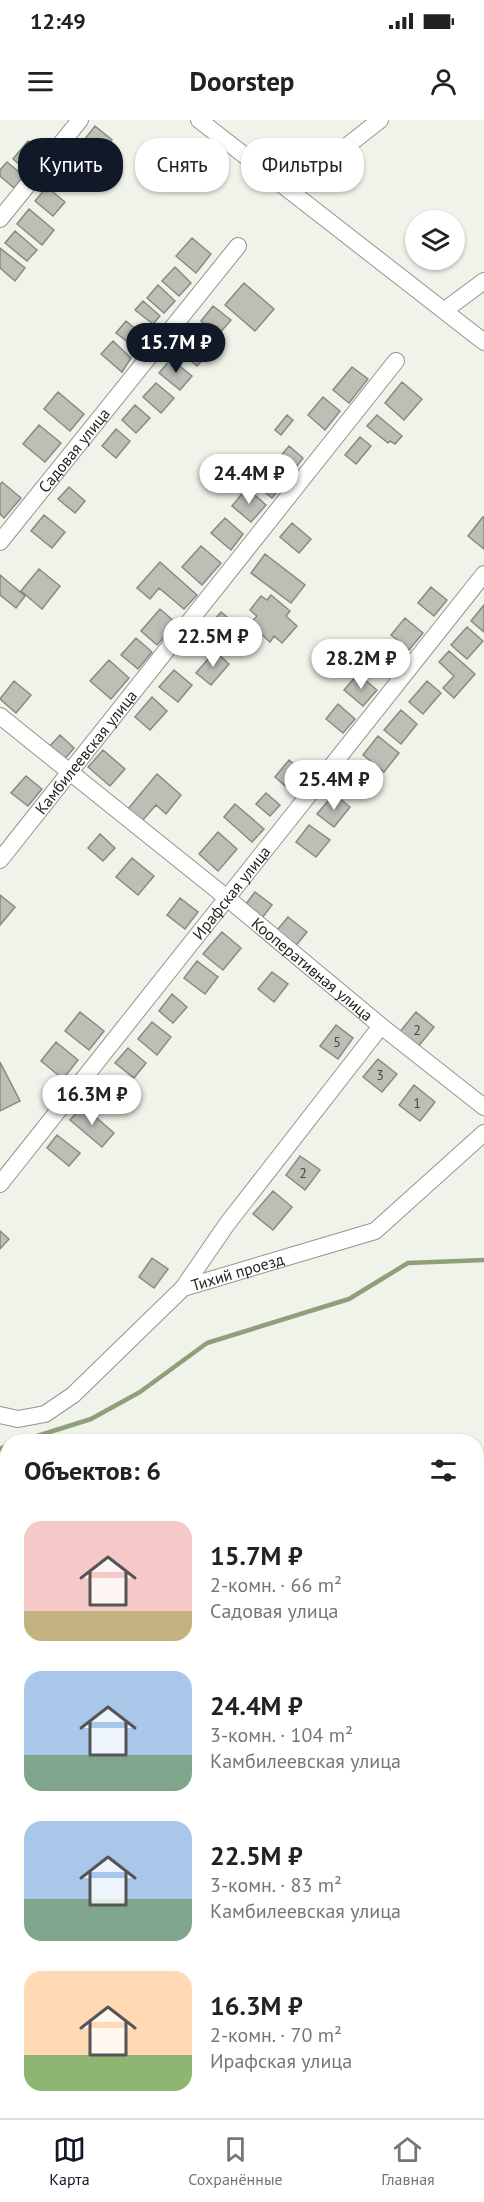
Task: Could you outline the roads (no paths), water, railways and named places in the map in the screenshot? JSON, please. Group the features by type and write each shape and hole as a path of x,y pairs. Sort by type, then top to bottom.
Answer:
{"street":[{"path":"0,219 80,120"},
{"path":"199,120 241,153"},
{"path":"357,138 380,120"},
{"path":"291,192 484,342"},
{"name":"Садовая улица","path":"0,542 238,246"},
{"path":"445,310 484,281"},
{"name":"Камбилеевская улица","path":"0,860 396,361"},
{"name":"Ирафская улица","path":"0,1184 484,574"},
{"name":"Кооперативная улица","path":"0,716 484,1107"},
{"path":"183,1288 227,1224 381,1026"},
{"name":"Тихий проезд","path":"0,1415 18,1419 45,1414 73,1395 183,1288 375,1231 484,1133"}],"waterway":[{"path":"43,1434 91,1419 140,1392 207,1343 349,1299 408,1263 484,1260"}]}
